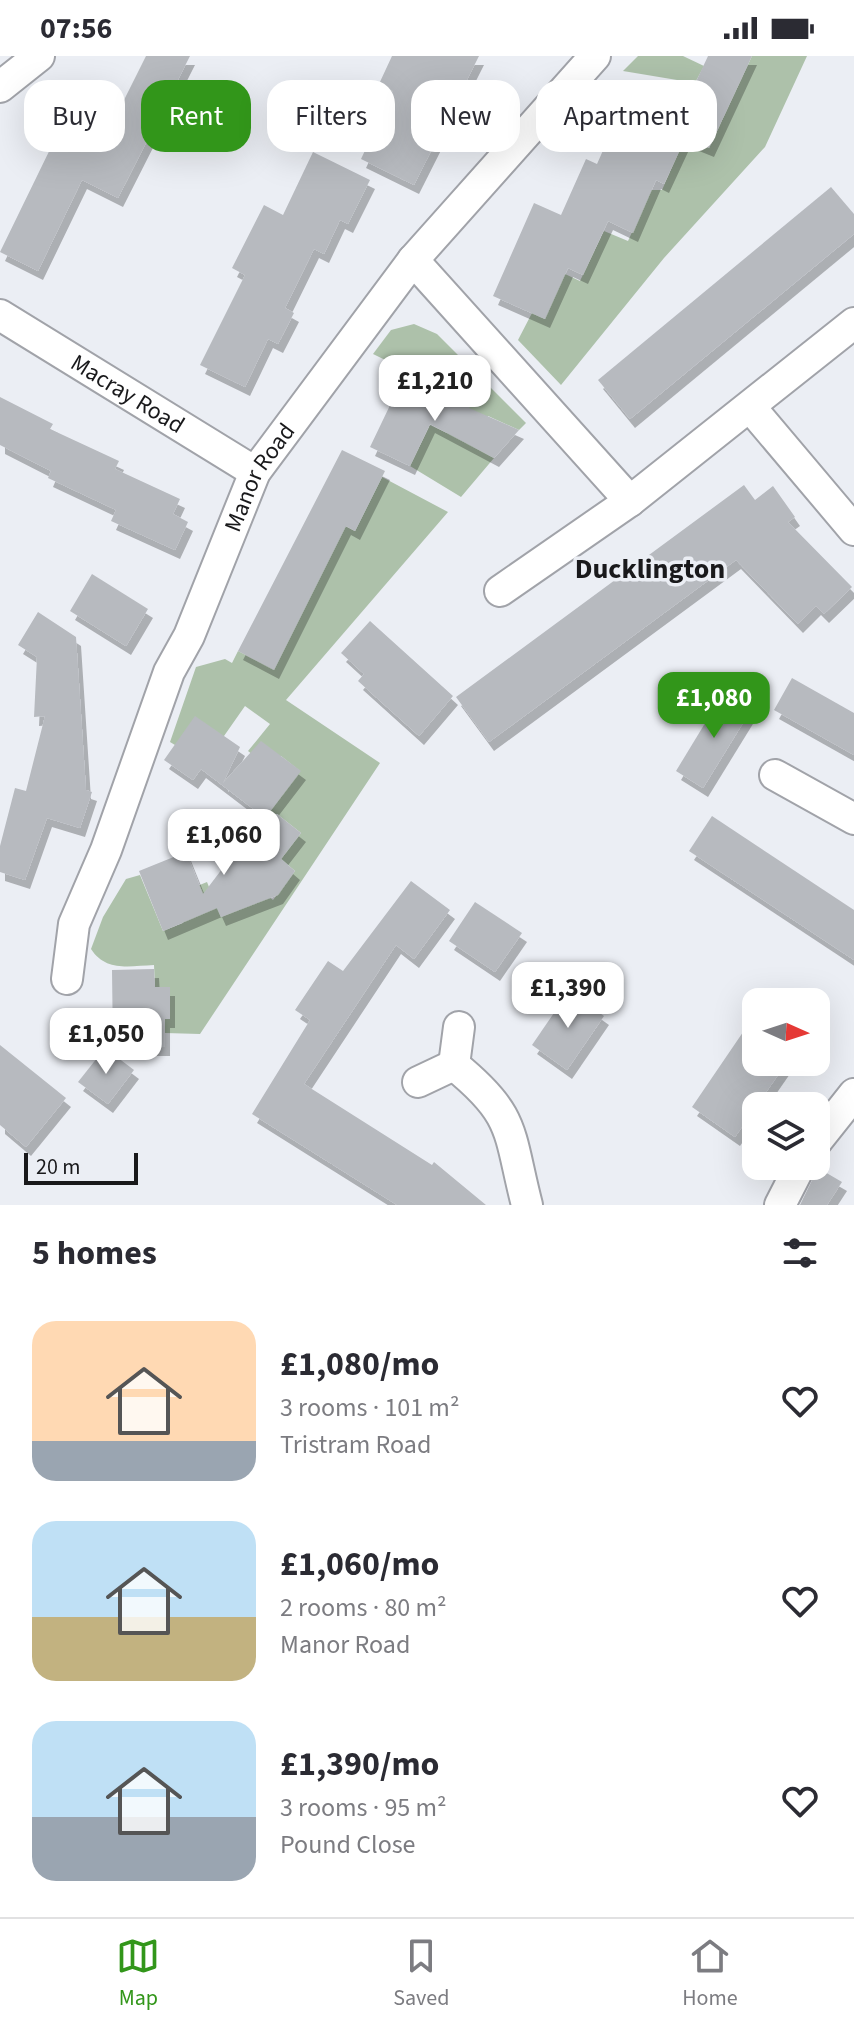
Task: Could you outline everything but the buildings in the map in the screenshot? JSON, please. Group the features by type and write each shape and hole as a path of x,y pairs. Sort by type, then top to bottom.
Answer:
{"street":[{"path":"0,87 39,56"},
{"name":"Manor Road","path":"67,979 74,924 106,850 169,672 189,636 255,472 413,260 595,56"},
{"path":"413,260 630,501"},
{"name":"Macray Road","path":"0,315 255,472"},
{"path":"500,591 630,501 751,408 854,323"},
{"path":"751,408 854,530"},
{"path":"775,775 854,819"},
{"path":"454,1065 459,1027"},
{"path":"418,1082 454,1065"},
{"path":"454,1065 488,1092 511,1128 527,1205"},
{"path":"830,1124 854,1094"},
{"path":"780,1205 793,1180"}],"green space":[{"path":"638,56 683,56 704,66 697,80 623,71"},
{"path":"752,56 807,56 765,147 664,258 561,385 518,340 532,313 545,319 550,267 580,281 604,231 628,241 651,190 662,190 679,152 717,152 717,131"},
{"path":"414,324 437,334 526,423 519,430 488,416 474,447 494,458 461,497 410,466 430,425 447,433 463,398 373,354 391,330"},
{"path":"382,477 448,512 286,700 380,763 200,1034 165,1033 165,1019 170,1018 170,987 155,987 154,965 111,964 91,949 103,917 126,879 140,875 163,931 183,923 173,896 207,882 221,917 252,904 241,876 273,900 295,871 281,859 301,833 277,814 265,818 300,771 281,756 270,768 248,751 270,724 245,706 224,736 175,745 170,742 196,667 225,659 232,663 238,651 274,669 345,526 355,531"}],"district":[{"name":"Ducklington","path":"650,569"}]}
